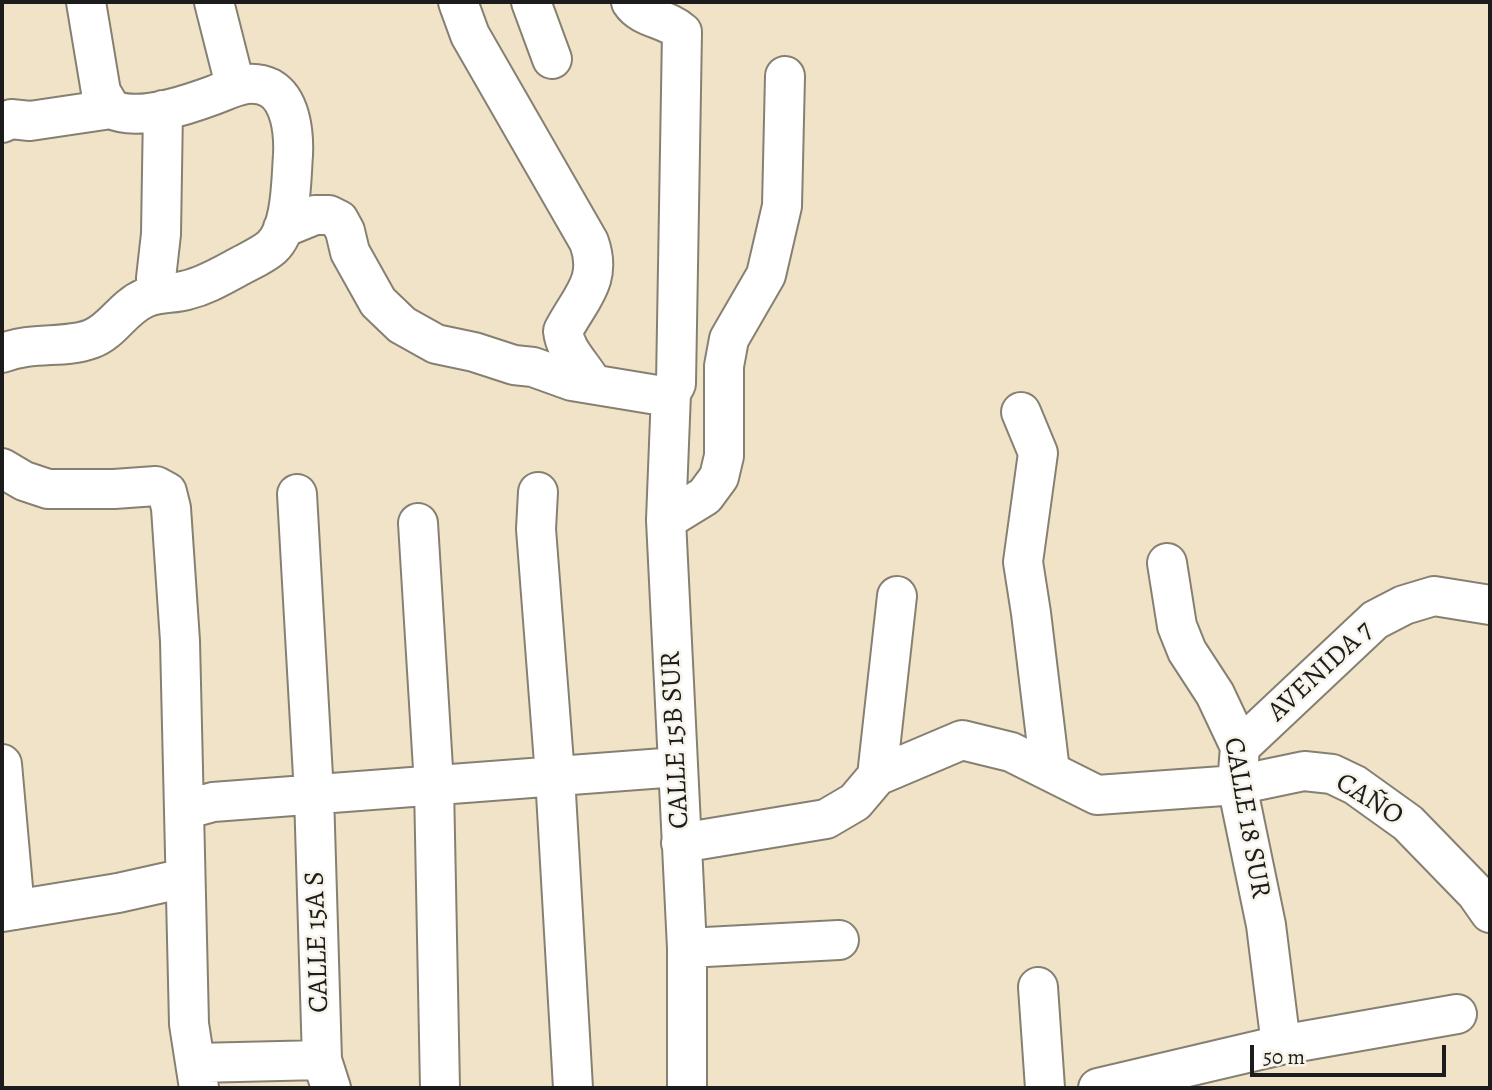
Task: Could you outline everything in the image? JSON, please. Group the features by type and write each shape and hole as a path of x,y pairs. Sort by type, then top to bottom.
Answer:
{"street":[{"path":"86,2 101,92 111,109"},
{"path":"214,2 235,85"},
{"path":"458,2 470,35 589,242 594,262 591,284 564,331 568,349 592,383"},
{"path":"531,2 552,59"},
{"name":"CALLE 15B SUR","path":"631,2 637,11 669,22 682,32 676,384 671,393 666,520 687,947 687,1088"},
{"path":"666,520 705,496 719,477 724,456 724,366 729,340 766,275 782,206 785,76"},
{"path":"2,123 111,109 128,114 163,110 192,103 235,85 252,83 273,90 281,97 294,144 290,198 283,228 274,245 265,253 220,278 184,291 158,294 131,306 110,327 90,340 18,346 2,353"},
{"path":"158,294 156,278 160,234 163,110"},
{"path":"283,228 315,215 329,215 339,220 351,252 378,302 415,334 446,347 474,352 514,365 533,367 572,380 663,396 671,393"},
{"path":"1021,412 1038,453 1023,562 1050,771"},
{"path":"2,468 24,481 48,489 156,486 167,492 171,508 180,641 189,1024 197,1075 326,1074"},
{"path":"538,492 536,529 555,776 573,1088"},
{"name":"CALLE 15A S","path":"297,494 326,1074"},
{"path":"418,523 434,785 440,1088"},
{"name":"CALLE 18 SUR","path":"1167,562 1177,626 1187,651 1216,694 1240,747 1237,785 1266,925 1281,1045"},
{"path":"681,843 826,819 855,802 877,776 897,596"},
{"name":"AVENIDA 7","path":"1240,747 1375,620 1404,605 1434,596 1490,605"},
{"name":"CAÑO","path":"877,776 962,740 1011,752 1097,795 1237,785 1304,771 1332,774 1356,785 1408,823 1483,903"},
{"path":"2,764 8,911 186,878"},
{"path":"184,810 213,802 677,767"},
{"path":"687,947 839,940"},
{"path":"1038,987 1045,1088"},
{"path":"1098,1088 1281,1045 1457,1013"}]}
